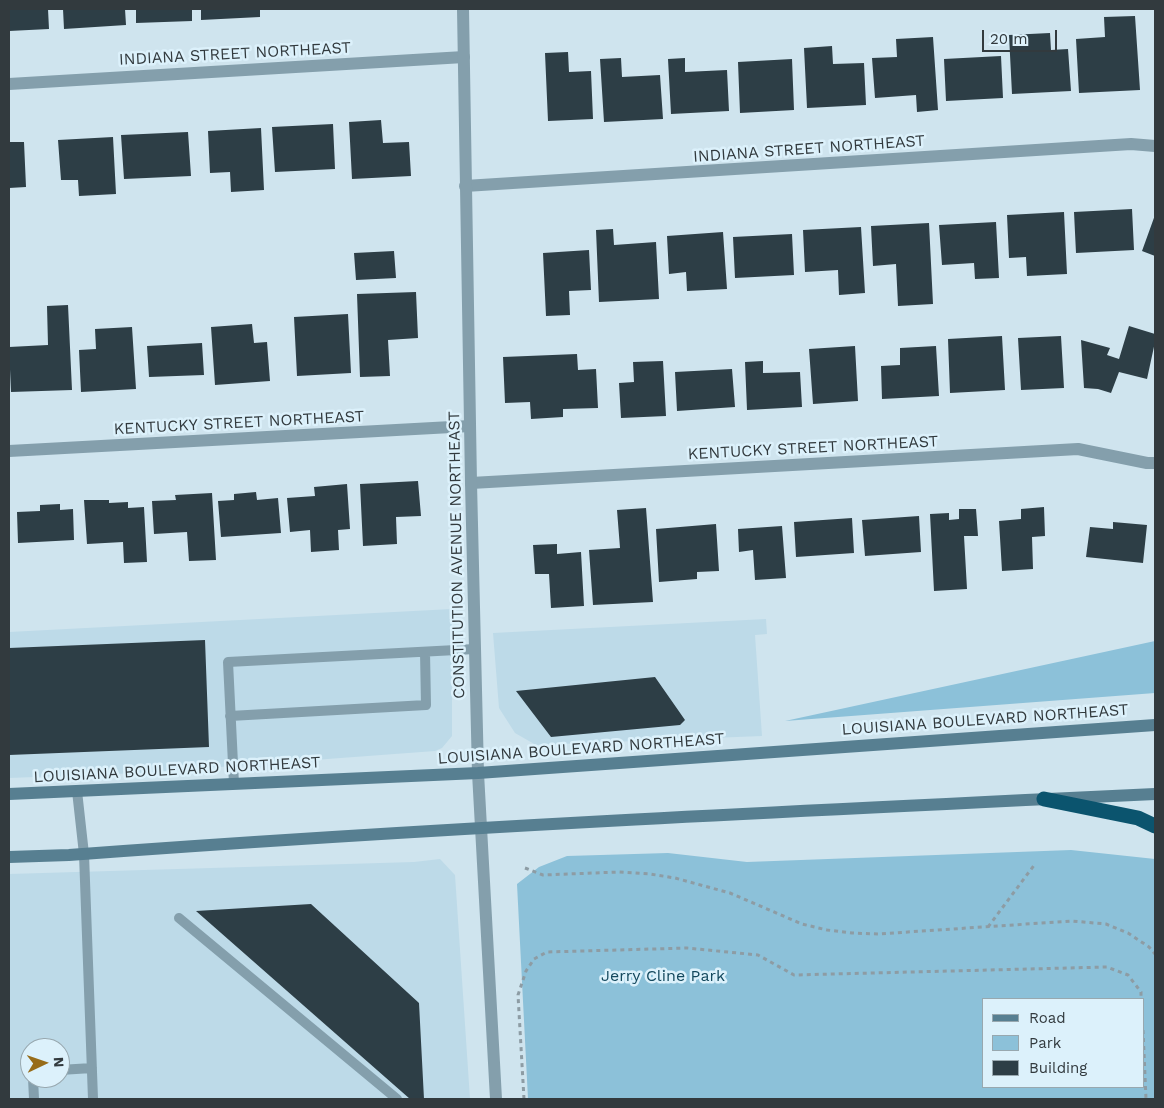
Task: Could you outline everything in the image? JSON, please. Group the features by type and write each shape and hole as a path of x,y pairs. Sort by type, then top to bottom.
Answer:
{"highway":[{"path":"1044,799 1138,818 1155,826"}],"main road":[{"name":"LOUISIANA BOULEVARD NORTHEAST","path":"9,794 478,773 1155,725"},
{"path":"9,857 84,854 481,828 1155,794"}],"street":[{"name":"CONSTITUTION AVENUE NORTHEAST","path":"463,9 478,773 496,1099"},
{"name":"INDIANA STREET NORTHEAST","path":"9,84 464,57"},
{"name":"INDIANA STREET NORTHEAST","path":"466,186 1130,144 1155,146"},
{"name":"KENTUCKY STREET NORTHEAST","path":"9,451 470,426"},
{"name":"KENTUCKY STREET NORTHEAST","path":"471,483 1078,450 1155,463"}],"lane":[{"path":"234,784 228,662 475,649"},
{"path":"230,716 426,705 425,652"},
{"path":"77,791 84,854 93,1099"},
{"path":"179,918 397,1099"},
{"path":"70,1069 92,1068"}],"path":[{"path":"988,927 1035,864"},
{"path":"525,868 543,875 619,872 675,878 730,893 802,924 852,933 878,934 1072,921 1106,924 1128,933 1149,947 1155,954"},
{"path":"524,1099 518,995 526,971 534,959 547,952 687,948 758,956 794,975 1107,967 1128,974 1141,992 1141,998"},
{"path":"1144,1053 1146,1099"}],"shaded area":[{"path":"452,609 452,736 442,748 435,751 139,773 9,778 9,632"},
{"path":"766,619 767,634 755,635 762,736 536,745 515,733 499,708 493,633"},
{"path":"440,859 455,875 470,1099 9,1099 9,874 414,862"}],"green space":[{"path":"1155,641 1155,693 785,721"},
{"name":"Jerry Cline Park","path":"1071,850 1155,859 1155,1099 528,1099 517,884 539,867 567,856 668,853 747,862"}],"building":[{"path":"9,9 48,9 49,29 9,31"},
{"path":"63,9 125,9 126,25 64,29"},
{"path":"136,9 192,9 192,21 136,23"},
{"path":"201,9 260,9 260,17 201,20"},
{"path":"1135,16 1140,90 1079,93 1076,39 1105,37 1104,17"},
{"path":"1050,33 1051,50 1068,49 1071,91 1012,94 1009,35"},
{"path":"933,37 938,110 917,112 916,95 875,98 872,58 897,57 896,39"},
{"path":"832,46 833,64 864,63 866,105 807,108 804,48"},
{"path":"568,52 569,72 591,71 593,119 548,121 545,53"},
{"path":"1001,56 1003,98 946,101 944,59"},
{"path":"621,58 622,77 660,75 663,119 604,122 600,59"},
{"path":"685,58 685,72 727,70 729,111 671,114 668,59"},
{"path":"792,59 794,110 740,113 738,62"},
{"path":"381,120 383,143 409,142 411,176 352,179 349,122"},
{"path":"333,124 335,169 275,172 272,127"},
{"path":"261,128 264,190 231,192 230,172 210,173 208,131"},
{"path":"188,132 191,176 124,179 121,135"},
{"path":"113,137 116,194 79,196 78,180 61,180 58,140"},
{"path":"9,142 24,142 26,187 9,188"},
{"path":"1132,209 1134,250 1076,253 1074,212"},
{"path":"1064,212 1067,274 1027,276 1026,257 1009,258 1007,215"},
{"path":"1155,215 1155,256 1142,251"},
{"path":"996,222 999,278 975,279 974,263 942,265 939,225"},
{"path":"929,223 933,304 898,306 896,264 873,266 871,226"},
{"path":"861,227 865,293 839,295 838,270 805,272 803,230"},
{"path":"613,229 614,245 656,242 659,299 599,302 596,230"},
{"path":"723,232 727,289 687,291 686,272 669,274 667,236"},
{"path":"792,234 794,275 735,278 733,237"},
{"path":"589,250 591,290 569,291 570,315 546,316 543,253"},
{"path":"394,251 396,278 356,280 354,253"},
{"path":"416,292 418,338 388,340 390,376 360,377 357,294"},
{"path":"68,305 72,390 11,392 9,347 48,345 47,306"},
{"path":"348,314 351,373 297,376 294,317"},
{"path":"252,324 254,343 267,342 270,381 215,385 211,327"},
{"path":"1129,326 1155,334 1147,379 1119,372 1111,393 1098,389 1084,388 1081,340 1110,348 1107,355 1119,359"},
{"path":"132,327 136,389 81,392 79,350 96,349 95,329"},
{"path":"1002,336 1005,390 950,393 948,339"},
{"path":"1061,336 1064,388 1021,390 1018,338"},
{"path":"202,343 204,375 149,377 147,346"},
{"path":"855,346 858,401 813,404 809,349"},
{"path":"936,346 939,396 882,399 881,366 900,365 900,348"},
{"path":"577,354 578,370 596,369 598,408 563,409 563,417 531,419 530,402 505,403 503,357"},
{"path":"663,361 666,416 621,418 619,383 634,382 633,362"},
{"path":"763,361 763,373 800,372 802,407 747,410 745,362"},
{"path":"732,369 735,407 677,411 675,372"},
{"path":"418,481 421,516 396,517 397,544 363,546 360,484"},
{"path":"347,484 350,529 338,530 339,550 311,552 310,530 290,532 287,498 315,496 314,487"},
{"path":"256,492 257,500 278,498 281,533 221,537 218,501 234,500 234,494"},
{"path":"212,493 216,560 189,561 187,532 154,534 152,501 176,500 175,495"},
{"path":"84,500 109,500 109,503 128,502 128,508 144,507 147,562 124,563 123,542 87,544"},
{"path":"60,504 60,510 73,509 74,540 18,543 17,512 40,511 40,505"},
{"path":"1044,507 1045,536 1032,537 1033,569 1002,571 999,521 1021,519 1021,509"},
{"path":"646,508 653,602 593,605 589,550 620,548 617,510"},
{"path":"959,509 976,509 978,536 964,536 967,589 934,591 930,514 949,513 949,520 959,519"},
{"path":"919,516 921,552 865,556 862,520"},
{"path":"852,518 854,553 796,557 794,522"},
{"path":"1113,522 1147,525 1143,563 1086,557 1090,527 1113,529"},
{"path":"716,524 719,571 697,572 697,579 659,582 656,529"},
{"path":"782,526 786,578 755,580 753,550 739,552 738,529"},
{"path":"557,544 557,554 581,552 584,606 551,608 549,574 535,574 533,545"},
{"path":"205,640 209,747 9,755 9,648"},
{"path":"655,677 685,720 680,725 551,737 516,691"},
{"path":"311,904 419,1003 424,1099 410,1099 196,911"}]}
